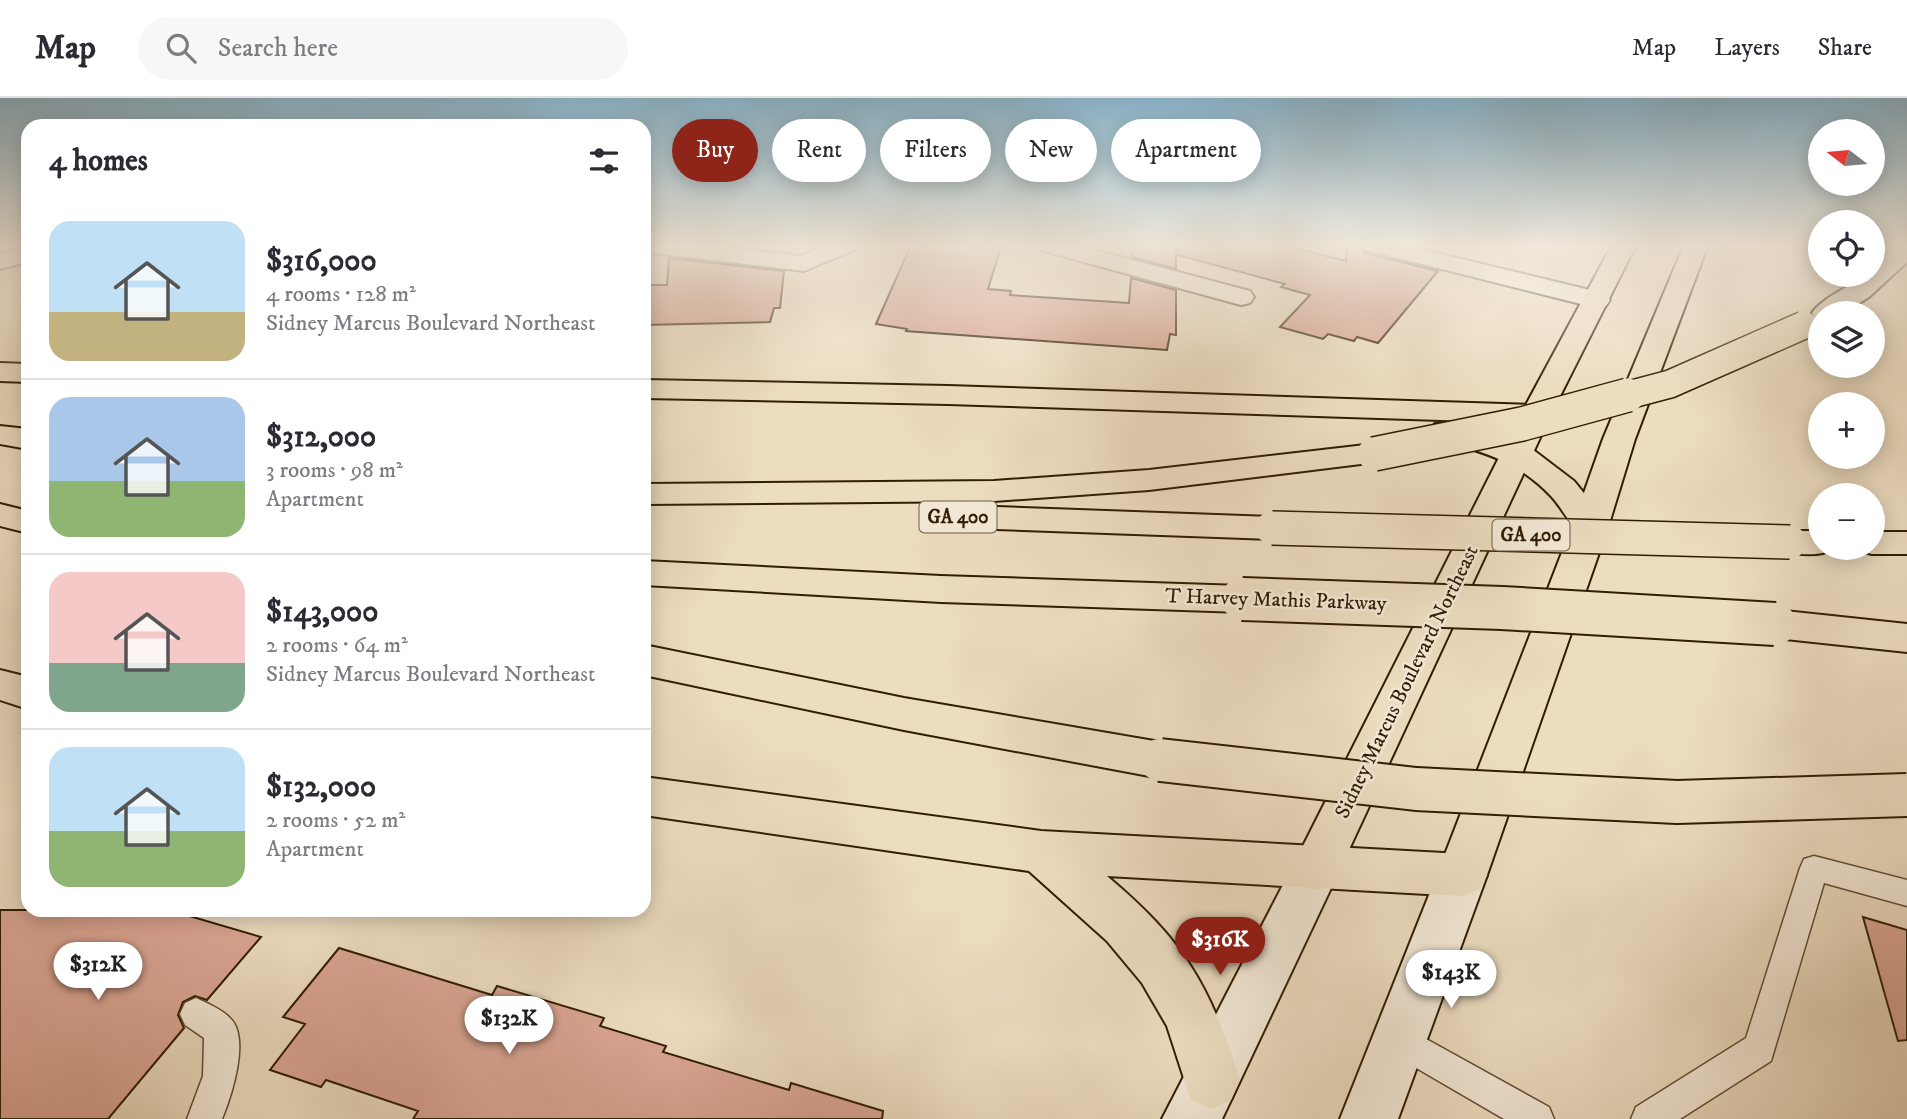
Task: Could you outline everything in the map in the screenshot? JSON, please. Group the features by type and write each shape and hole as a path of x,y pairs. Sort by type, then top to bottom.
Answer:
{"main road":[{"name":"Sidney Marcus Boulevard Northeast","path":"1317,869 1536,414 1601,293"},
{"path":"651,797 1041,852 1462,875 1591,524 1619,439 1677,293"},
{"path":"651,495 994,491 1149,480 1374,454 1522,424 1670,384 1808,322"},
{"path":"0,372 21,373"},
{"path":"651,389 1370,407 1536,414"},
{"path":"1370,407 1517,453 1562,488 1591,524"},
{"path":"0,435 21,438"},
{"name":"GA 400","path":"651,496 903,515 1805,542"},
{"path":"0,515 21,518"},
{"path":"1885,543 1907,543"},
{"name":"T Harvey Mathis Parkway","path":"651,573 941,589 1528,609 1775,624 1907,638"},
{"path":"651,661 904,714 1160,760 1416,789 1678,802 1907,795"},
{"path":"0,685 21,690"},
{"path":"1041,852 1102,901 1153,953 1190,1013 1201,1100"}],"street":[{"path":"1225,293 1241,297"},
{"path":"1567,293 1597,300"},
{"name":"Sidney Marcus Boulevard Northeast","path":"1201,1100 1317,869"},
{"path":"1369,1119 1462,875"}],"lane":[{"path":"1648,1119 1759,1049 1814,868 1907,893"},
{"path":"196,1014 220,1030 222,1061 218,1090 204,1119"},
{"path":"1399,1040 1537,1119"}],"building":[{"path":"651,293 782,293 780,308 774,308 770,322 651,325"},
{"path":"890,293 1011,293 1010,295 1129,303 1130,293 1176,293 1176,335 1170,334 1167,350 906,331 907,329 876,324"},
{"path":"1301,293 1420,293 1378,343 1357,337 1354,341 1328,334 1323,339 1280,327 1310,295"},
{"path":"0,910 21,910 21,917 193,917 261,937 207,1000 195,996 183,1002 178,1015 184,1028 108,1119 0,1119"},
{"path":"1863,917 1907,930 1907,1040 1898,1041"},
{"path":"339,948 492,995 497,986 604,1018 600,1026 666,1046 663,1052 789,1090 791,1083 883,1111 882,1119 413,1119 418,1111 326,1080 321,1087 270,1070 305,1024 283,1017"}]}
